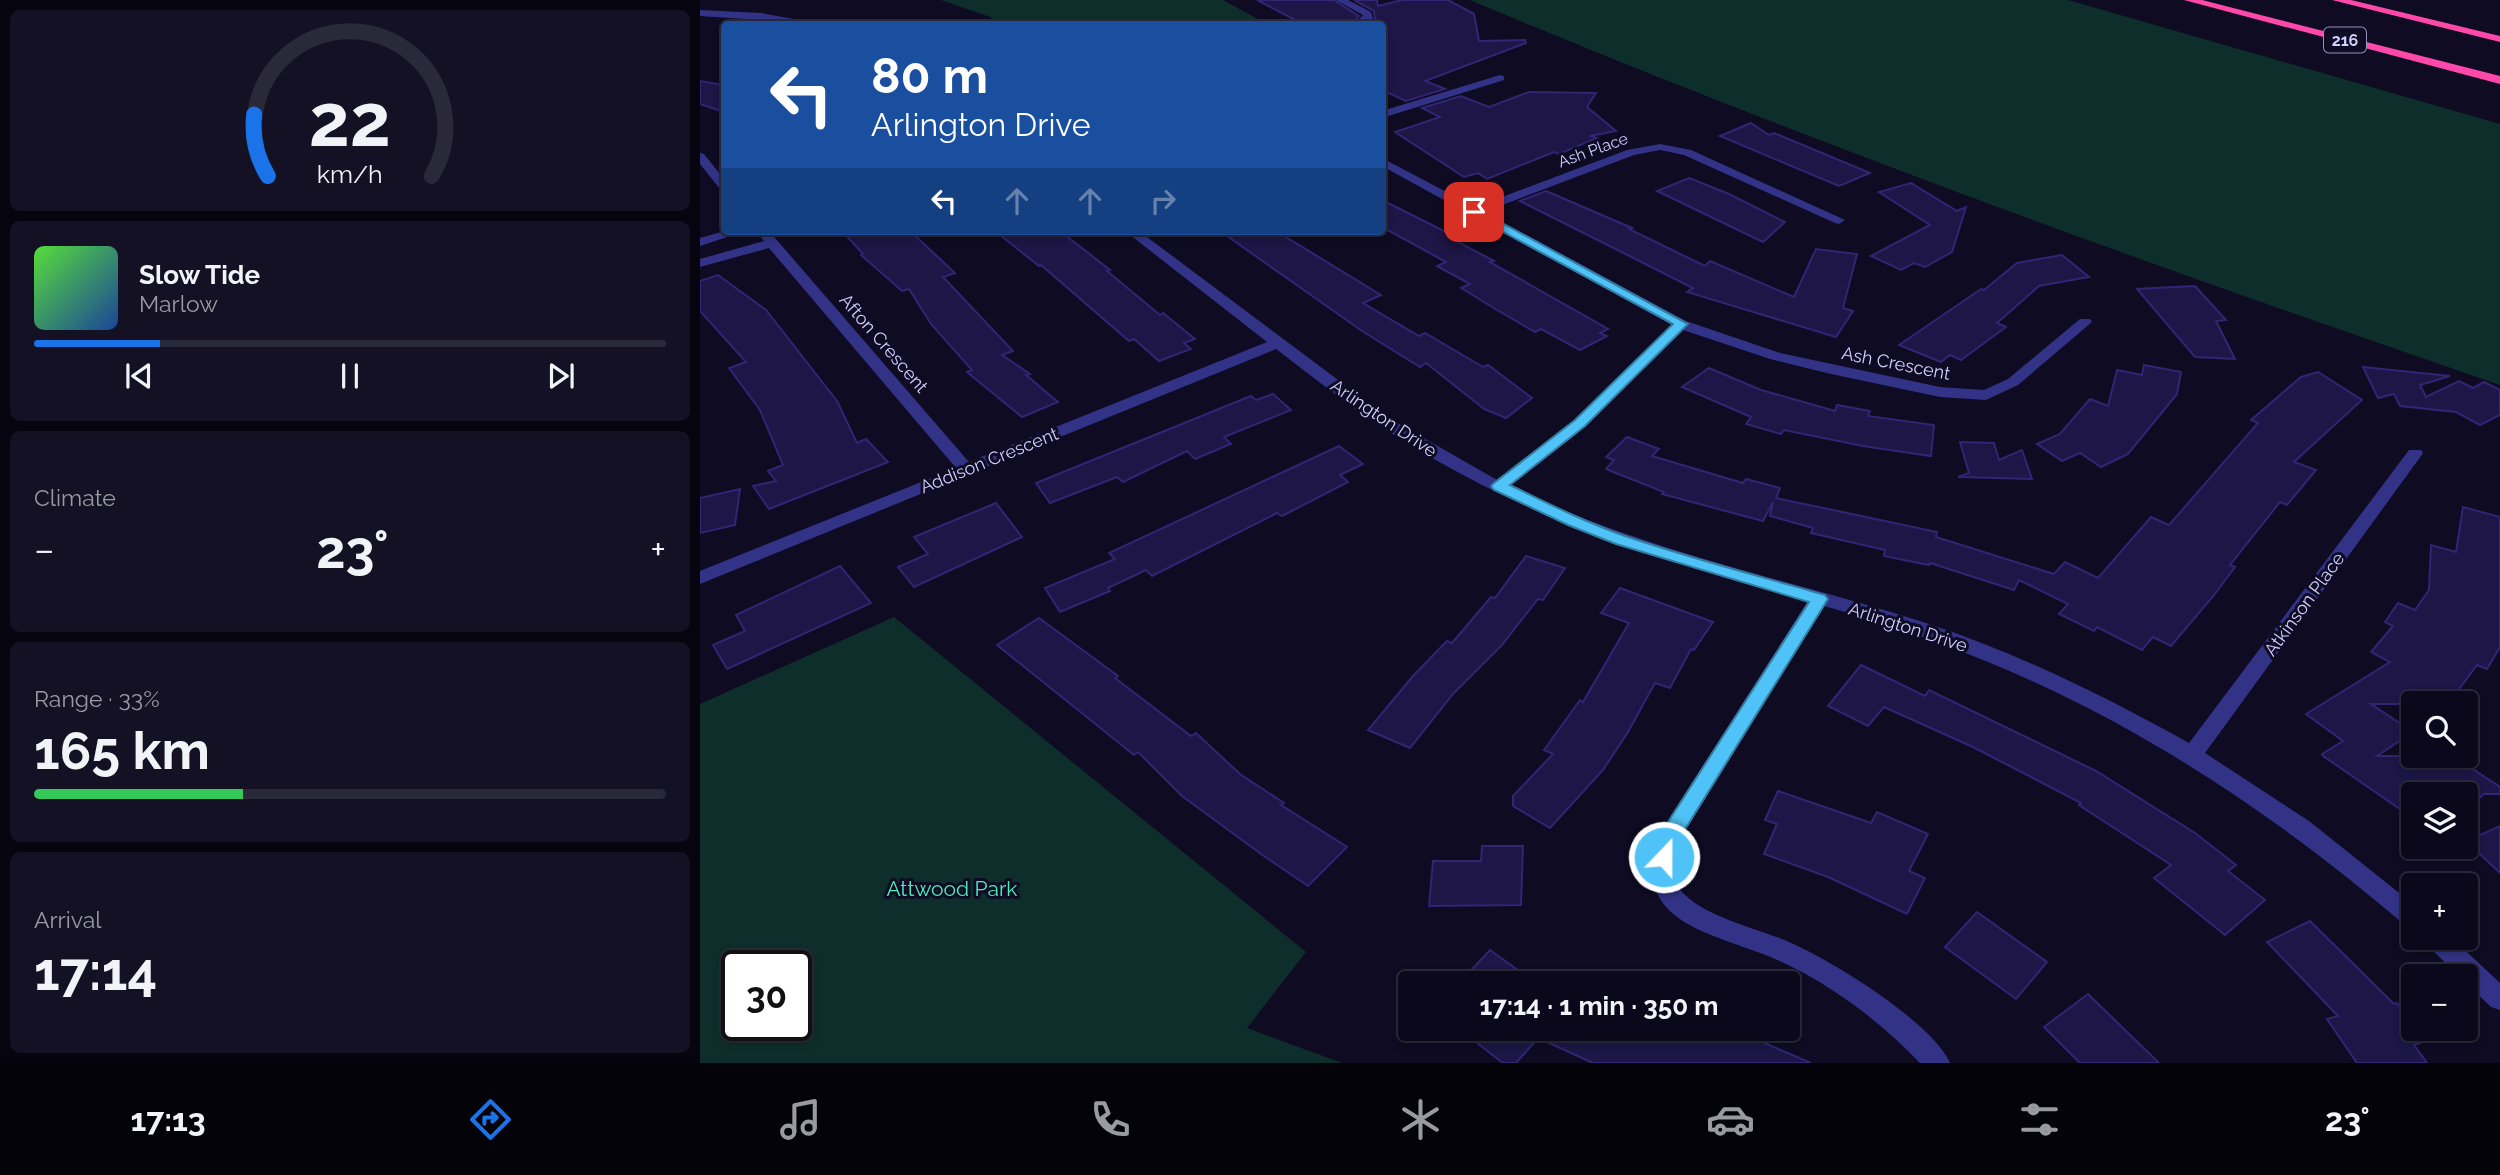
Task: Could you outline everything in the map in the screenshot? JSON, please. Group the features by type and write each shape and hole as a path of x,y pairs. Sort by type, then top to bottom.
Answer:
{"highway":[{"name":"216","path":"2189,0 2500,80"},
{"name":"216","path":"2337,0 2500,39"},
{"path":"2359,0 2500,31"}],"street":[{"path":"1341,0 1368,14 1368,19 1364,21"},
{"path":"700,13 761,16 795,21"},
{"path":"1386,114 1500,78"},
{"name":"Ash Place","path":"1474,212 1631,152 1661,147 1687,152 1839,220"},
{"path":"700,156 721,182"},
{"name":"Ash Crescent","path":"1386,163 1681,324 1775,356 1820,368 1972,396 2003,389 2085,322"},
{"path":"700,242 725,235"},
{"name":"Arlington Drive","path":"1136,235 1408,438 1573,522 1621,540 1730,575 1916,627 2025,669 2134,721 2192,755 2312,836 2401,909"},
{"name":"Afton Crescent","path":"700,263 767,237 967,469"},
{"path":"1499,486 1580,423 1681,324"},
{"name":"Addison Crescent","path":"700,578 1278,343"},
{"name":"Atkinson Place","path":"2192,755 2415,453"},
{"path":"1819,599 1675,828 1664,857 1662,873 1667,889 1678,904 1692,914 1771,946 1823,971 1882,1013 1916,1041 1937,1063"},
{"path":"2448,950 2500,999"}],"green space":[{"path":"941,0 1223,0 1262,21 996,21"},
{"path":"1470,0 2068,0 2500,124 2500,385 2240,295 1853,153"},
{"name":"Attwood Park","path":"894,617 1306,952 1247,1028 1342,1063 700,1063 700,704"}],"building":[{"path":"1257,0 1334,0 1359,16 1355,21 1297,21"},
{"path":"1354,0 1377,0 1378,6 1402,0 1448,0 1474,14 1479,41 1525,40 1526,43 1425,81 1445,89 1406,101 1386,92 1386,21 1373,21 1374,11"},
{"path":"700,81 721,84 721,111 700,104"},
{"path":"1529,92 1596,93 1587,107 1616,131 1590,136 1597,138 1487,179 1478,173 1464,177 1395,132 1440,117 1422,108 1461,96 1489,107"},
{"path":"1751,123 1769,135 1774,133 1870,173 1839,186 1720,136"},
{"path":"1689,178 1729,194 1785,222 1763,242 1657,191"},
{"path":"1911,183 1957,211 1966,207 1952,252 1925,267 1914,263 1901,270 1871,256 1930,225 1879,192"},
{"path":"1546,191 1632,228 1629,229 1705,266 1710,261 1794,297 1816,249 1857,254 1843,308 1853,311 1836,337 1687,292 1693,288 1520,201"},
{"path":"1386,202 1462,240 1458,242 1608,329 1600,333 1607,336 1580,350 1541,329 1535,332 1461,288 1470,284 1437,266 1446,262 1386,229"},
{"path":"846,235 914,235 955,273 943,277 1013,351 1002,355 1030,374 1026,375 1058,402 1022,417 967,372 972,370 931,324 909,289 902,291 861,255 863,254"},
{"path":"1000,235 1065,235 1110,270 1107,271 1160,315 1163,313 1195,339 1184,343 1191,349 1159,361 1134,339 1129,341"},
{"path":"1226,235 1283,235 1381,295 1363,303 1419,336 1425,333 1483,367 1488,365 1532,398 1506,418 1484,409 1426,363 1420,367 1362,331"},
{"path":"2062,255 2089,277 2039,286 1997,323 2006,327 1961,360 1950,355 1941,362 1899,345 1981,289 1984,290 2017,263"},
{"path":"718,275 766,310 837,401 857,443 866,439 888,462 769,509 753,486 776,481 768,471 783,465 760,410 729,368 746,362 700,311 700,281"},
{"path":"2195,286 2226,320 2216,321 2235,359 2195,357 2137,289"},
{"path":"2144,365 2181,372 2177,394 2128,454 2101,467 2080,453 2062,461 2037,444 2060,434 2090,399 2108,406 2117,370 2142,375"},
{"path":"2363,367 2450,376 2420,385 2426,397 2459,381 2473,388 2484,382 2500,390 2500,415 2480,425 2456,412 2400,406 2394,394 2378,398"},
{"path":"1709,368 1761,390 1835,411 1837,405 1870,411 1868,416 1934,425 1931,456 1784,430 1781,434 1746,424 1751,417 1682,387"},
{"path":"2318,372 2362,400 2294,462 2316,470 2287,505 2280,502 2230,565 2235,567 2215,594 2171,646 2153,637 2142,650 2097,627 2094,631 2059,614 2068,604 2019,580 2014,590 1930,563 1929,565 1884,556 1885,550 1811,533 1813,528 1770,516 1773,502 1763,521 1662,494 1664,492 1606,469 1614,460 1606,457 1627,437 1659,449 1652,456 1743,483 1746,479 1780,488 1776,498 1937,532 1936,537 2054,574 2065,562 2098,578 2151,517 2169,525 2258,423 2251,420 2301,377"},
{"path":"1273,394 1291,410 1224,437 1231,444 1195,459 1187,451 1123,482 1117,477 1050,503 1036,483 1251,396 1256,400"},
{"path":"1960,442 1994,443 1999,460 2022,450 2032,479 1958,477 1969,473"},
{"path":"1339,446 1363,464 1340,475 1348,482 1282,516 1277,513 1152,576 1146,570 1108,588 1110,591 1060,612 1045,588 1115,559 1109,553"},
{"path":"740,489 735,525 700,533 700,498"},
{"path":"996,503 1022,537 914,587 898,567 928,554 914,537"},
{"path":"2463,507 2500,517 2500,647 2487,669 2477,665 2458,691 2401,691 2401,704 2371,704 2401,724 2401,740 2377,756 2401,756 2401,768 2471,768 2500,787 2500,794 2484,794 2478,799 2478,782 2401,782 2401,810 2323,756 2322,754 2343,741 2306,714 2390,662 2371,652 2393,626 2385,622 2398,603 2415,610 2429,590 2431,545 2456,552"},
{"path":"1526,556 1565,568 1543,600 1538,599 1501,646 1453,694 1410,748 1368,730 1413,676 1447,641 1452,643 1491,597 1495,598"},
{"path":"840,566 871,603 727,669 713,645 745,631 736,615"},
{"path":"1620,588 1713,622 1694,650 1691,649 1670,688 1655,683 1603,770 1550,828 1513,806 1513,796 1553,754 1544,750 1580,700 1583,702 1629,623 1601,613"},
{"path":"1039,618 1118,676 1115,678 1191,736 1196,733 1240,774 1284,803 1281,805 1347,847 1308,886 1182,796 1138,752 1134,755 997,645"},
{"path":"1861,665 1925,696 1929,690 2096,771 2195,833 2236,865 2228,871 2265,900 2225,935 2154,878 2171,865 2079,805 2081,803 1973,747 1884,707 1868,726 1828,706"},
{"path":"1778,791 1871,823 1877,812 1928,834 1909,871 1925,878 1907,914 1828,877 1764,854 1777,824 1765,820"},
{"path":"2500,826 2500,873 2478,852 2478,836"},
{"path":"1482,846 1523,846 1521,905 1429,906 1433,861 1481,861"},
{"path":"1977,912 2047,962 2016,999 1945,947"},
{"path":"2310,921 2394,1004 2397,1003 2401,1008 2401,1041 2426,1041 2414,1045 2427,1063 2357,1063 2327,1019 2338,1016 2267,942"},
{"path":"1490,950 1519,971 1470,971"},
{"path":"2088,994 2159,1063 2080,1063 2044,1027"},
{"path":"1475,1041 1535,1041 1516,1063 1503,1063"},
{"path":"1545,1041 1760,1041 1811,1063 1593,1063"}],"route":[{"path":"1474,212 1681,324 1580,423 1499,486 1573,522 1621,540 1730,575 1819,599 1675,828 1664,857"}]}
